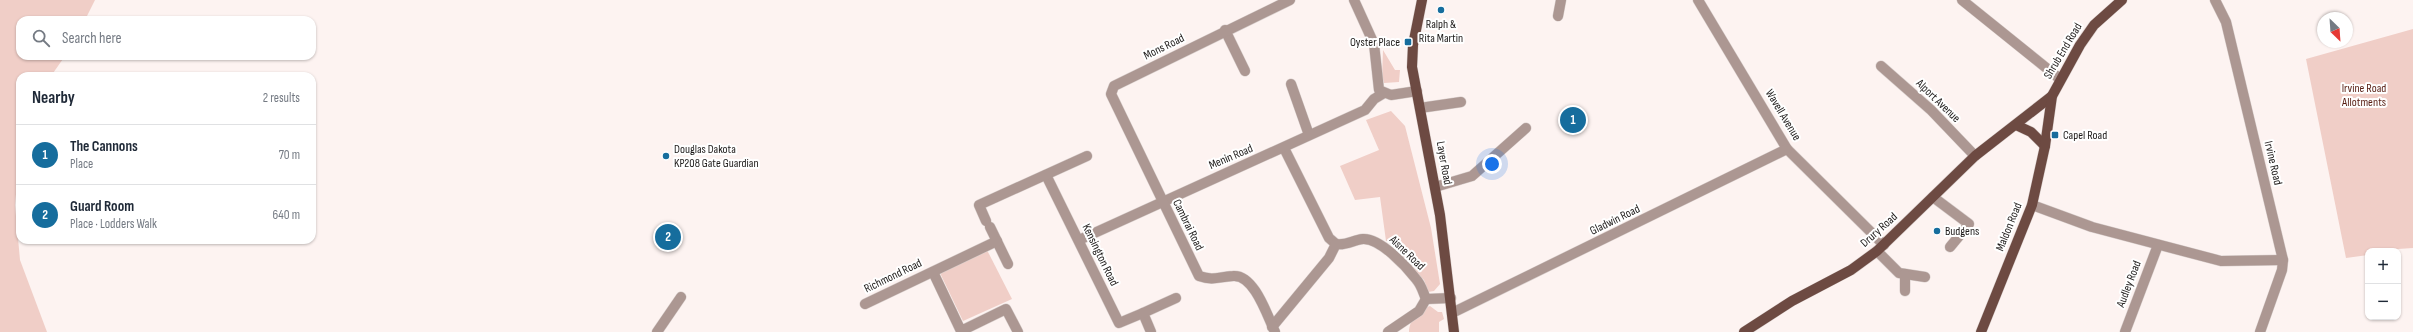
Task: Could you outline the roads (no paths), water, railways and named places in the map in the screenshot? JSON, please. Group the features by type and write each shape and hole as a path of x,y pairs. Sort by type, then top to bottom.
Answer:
{"main road":[{"name":"Layer Road","path":"1422,0 1411,56 1416,91 1435,187 1451,298 1454,332"},
{"name":"Shrub End Road","path":"2048,128 2052,96 2060,79 2094,26 2122,0"},
{"name":"Drury Road","path":"1744,332 1792,301 1851,270 1881,248 1975,156 2052,96"},
{"path":"2016,125 2031,132 2045,146"},
{"name":"Maldon Road","path":"1981,332 2032,205 2048,128"}],"street":[{"name":"Mons Road","path":"1114,86 1225,30 1290,0"},
{"path":"1354,0 1374,44 1377,55 1377,83 1379,90 1391,95 1416,91"},
{"path":"1558,16 1561,0"},
{"name":"Wavell Avenue","path":"1698,0 1787,149 1881,248 1899,273 1905,274"},
{"path":"1962,0 2060,79"},
{"name":"Irvine Road","path":"2215,0 2226,22 2283,260 2282,270 2260,332"},
{"path":"1225,30 1245,71"},
{"name":"Alport Avenue","path":"1881,66 1931,110 1975,156"},
{"path":"1291,84 1309,135"},
{"name":"Cambrai Road","path":"1114,86 1111,94 1199,276 1212,280 1234,276 1244,277 1252,285 1274,330"},
{"name":"Menin Road","path":"1079,240 1365,110 1374,99 1384,93"},
{"path":"1420,108 1461,102"},
{"path":"1435,187 1472,176 1526,128"},
{"path":"1274,330 1329,258 1336,244 1329,238 1284,148"},
{"name":"Gladwin Road","path":"1452,313 1787,149"},
{"path":"1008,264 979,205 1087,156"},
{"name":"Kensington Road","path":"1046,175 1119,323 1176,298"},
{"path":"1933,197 1969,224 1950,247"},
{"path":"2032,205 2092,227 2220,261 2283,260"},
{"name":"Aisne Road","path":"1336,244 1344,245 1362,239 1379,243 1417,280 1426,299"},
{"name":"Richmond Road","path":"865,304 997,241"},
{"name":"Audley Road","path":"2125,332 2158,245"},
{"name":"Richmond Road","path":"933,272 960,331 1006,309 1018,332"},
{"path":"1905,291 1905,274 1925,277"},
{"path":"656,329 681,298"},
{"path":"1388,332 1402,328 1419,311 1426,299 1451,298"},
{"path":"1143,313 1152,332"}],"place":[{"name":"Ralph & Rita Martin","path":"1441,10"},
{"name":"Oyster Place","path":"1408,42"},
{"name":"The Cannons","path":"1573,120"},
{"name":"Capel Road","path":"2055,135"},
{"name":"Douglas Dakota KP208 Gate Guardian","path":"666,156"},
{"name":"Budgens","path":"1937,231"},
{"name":"Guard Room","path":"668,237"}],"park label":[{"name":"Irvine Road Allotments","path":"2364,95"}]}
